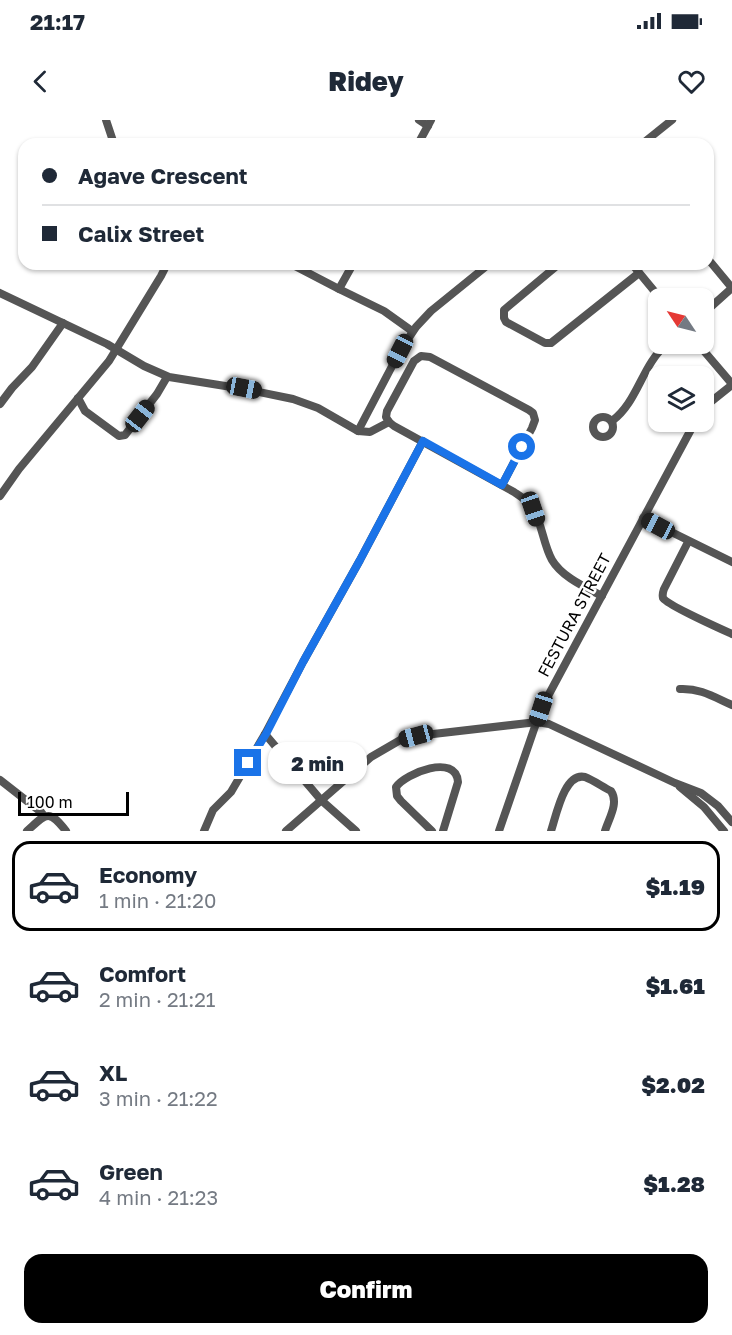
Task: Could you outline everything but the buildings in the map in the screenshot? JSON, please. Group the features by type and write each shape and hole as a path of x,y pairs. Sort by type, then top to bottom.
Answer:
{"street":[{"path":"106,120 112,138"},
{"path":"419,120 429,123 421,138"},
{"path":"650,138 672,120"},
{"path":"714,266 732,288 714,304"},
{"path":"0,496 117,349 164,270"},
{"path":"303,270 384,311 412,331"},
{"path":"339,289 349,270"},
{"path":"358,430 412,331 431,311 482,270"},
{"path":"552,270 504,310 506,322 535,338 551,343 639,273"},
{"path":"637,270 652,288"},
{"path":"0,294 117,349 144,366 168,377 244,388 294,399 318,408 358,430 370,432 389,422"},
{"path":"0,404 12,387 32,367 63,323"},
{"path":"612,421 624,409 656,354"},
{"path":"706,354 732,384 714,399"},
{"path":"502,485 532,428 535,420 533,413 430,357 421,356 414,361 387,411 386,417 389,422 524,499 533,509 546,547 557,567 602,596"},
{"path":"78,398 84,411 118,436 124,435 168,377"},
{"name":"FESTURA STREET","path":"499,831 541,709 690,432"},
{"path":"204,831 213,810 231,792 266,734 423,441"},
{"path":"643,518 732,562"},
{"path":"688,542 664,588 663,598 673,606 732,634"},
{"path":"680,689 699,690 732,705"},
{"path":"286,831 371,757 402,740 416,736 537,722 559,728 701,793 718,806 732,822"},
{"path":"266,734 321,800 356,831"},
{"path":"432,831 401,801 397,796 396,787 402,780 425,770 444,766 455,771 458,775 458,782 443,831"},
{"path":"551,831 565,790 572,780 584,777 611,791 614,795 614,805 605,831"},
{"path":"0,780 44,816"},
{"path":"675,783 704,807 724,831"},
{"path":"27,831 44,816 50,815 66,831"}],"route":[{"path":"248,763 266,734 423,441 502,485 522,447"}]}
